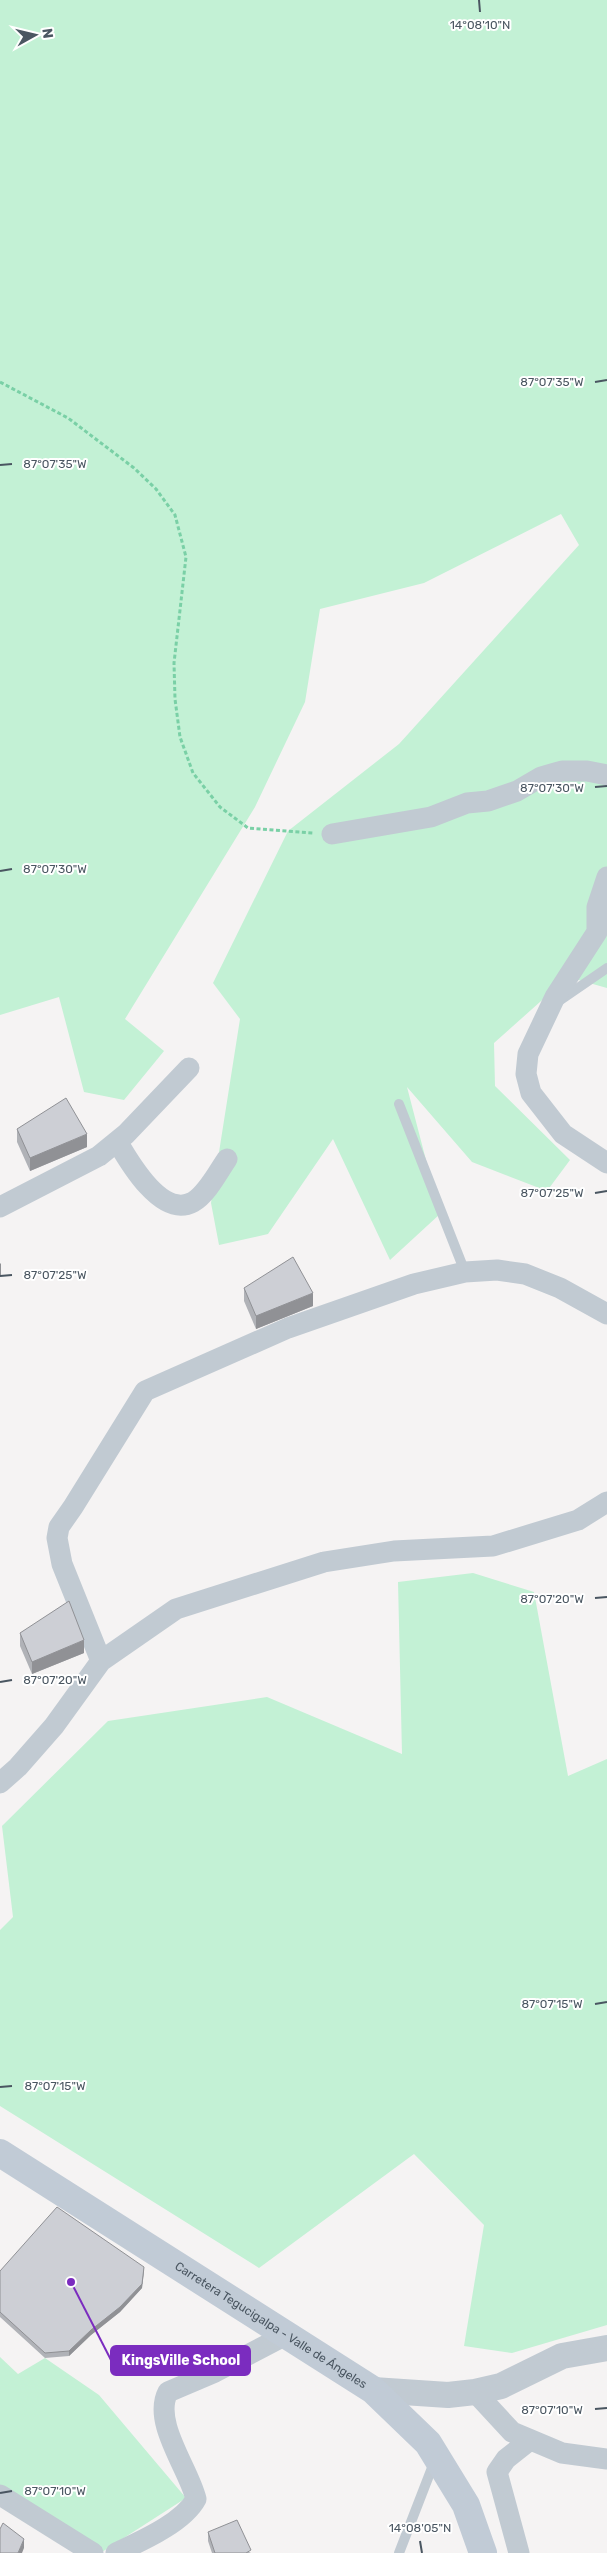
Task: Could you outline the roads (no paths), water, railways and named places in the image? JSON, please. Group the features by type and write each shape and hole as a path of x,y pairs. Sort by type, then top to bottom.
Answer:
{"main road":[{"name":"Carretera Tegucigalpa - Valle de Ángeles","path":"0,2153 373,2390 428,2443 466,2505 483,2553"}],"street":[{"path":"332,834 431,817 467,803 488,801 517,791 541,777 562,772 586,771 607,775"},
{"path":"607,877 597,907 597,932 550,1008 528,1054 526,1074 531,1092 562,1134 607,1163"},
{"path":"0,1207 98,1156 117,1141 189,1068"},
{"path":"117,1141 148,1187 165,1200 179,1204 193,1202 227,1159"},
{"path":"101,1661 62,1564 57,1538 59,1527 74,1508 145,1392 288,1328 414,1284 465,1272 497,1270 525,1274 560,1288 607,1314"},
{"path":"0,1782 18,1768 54,1726 101,1661 176,1609 324,1562 394,1551 493,1546 578,1520 607,1502"},
{"path":"116,2553 143,2540 190,2510 196,2499 167,2429 164,2399 168,2392 215,2372 286,2335"},
{"path":"373,2390 448,2395 475,2392 502,2386 562,2356 607,2348"},
{"path":"475,2392 512,2432 562,2453 607,2460"},
{"path":"519,2553 498,2472 506,2459 530,2440"},
{"path":"0,2495 93,2553"}],"lane":[{"path":"550,1008 607,968"},
{"path":"399,1104 465,1272"},
{"path":"399,2553 436,2457"}],"place":[{"name":"KingsVille School","path":"71,2282"}]}
